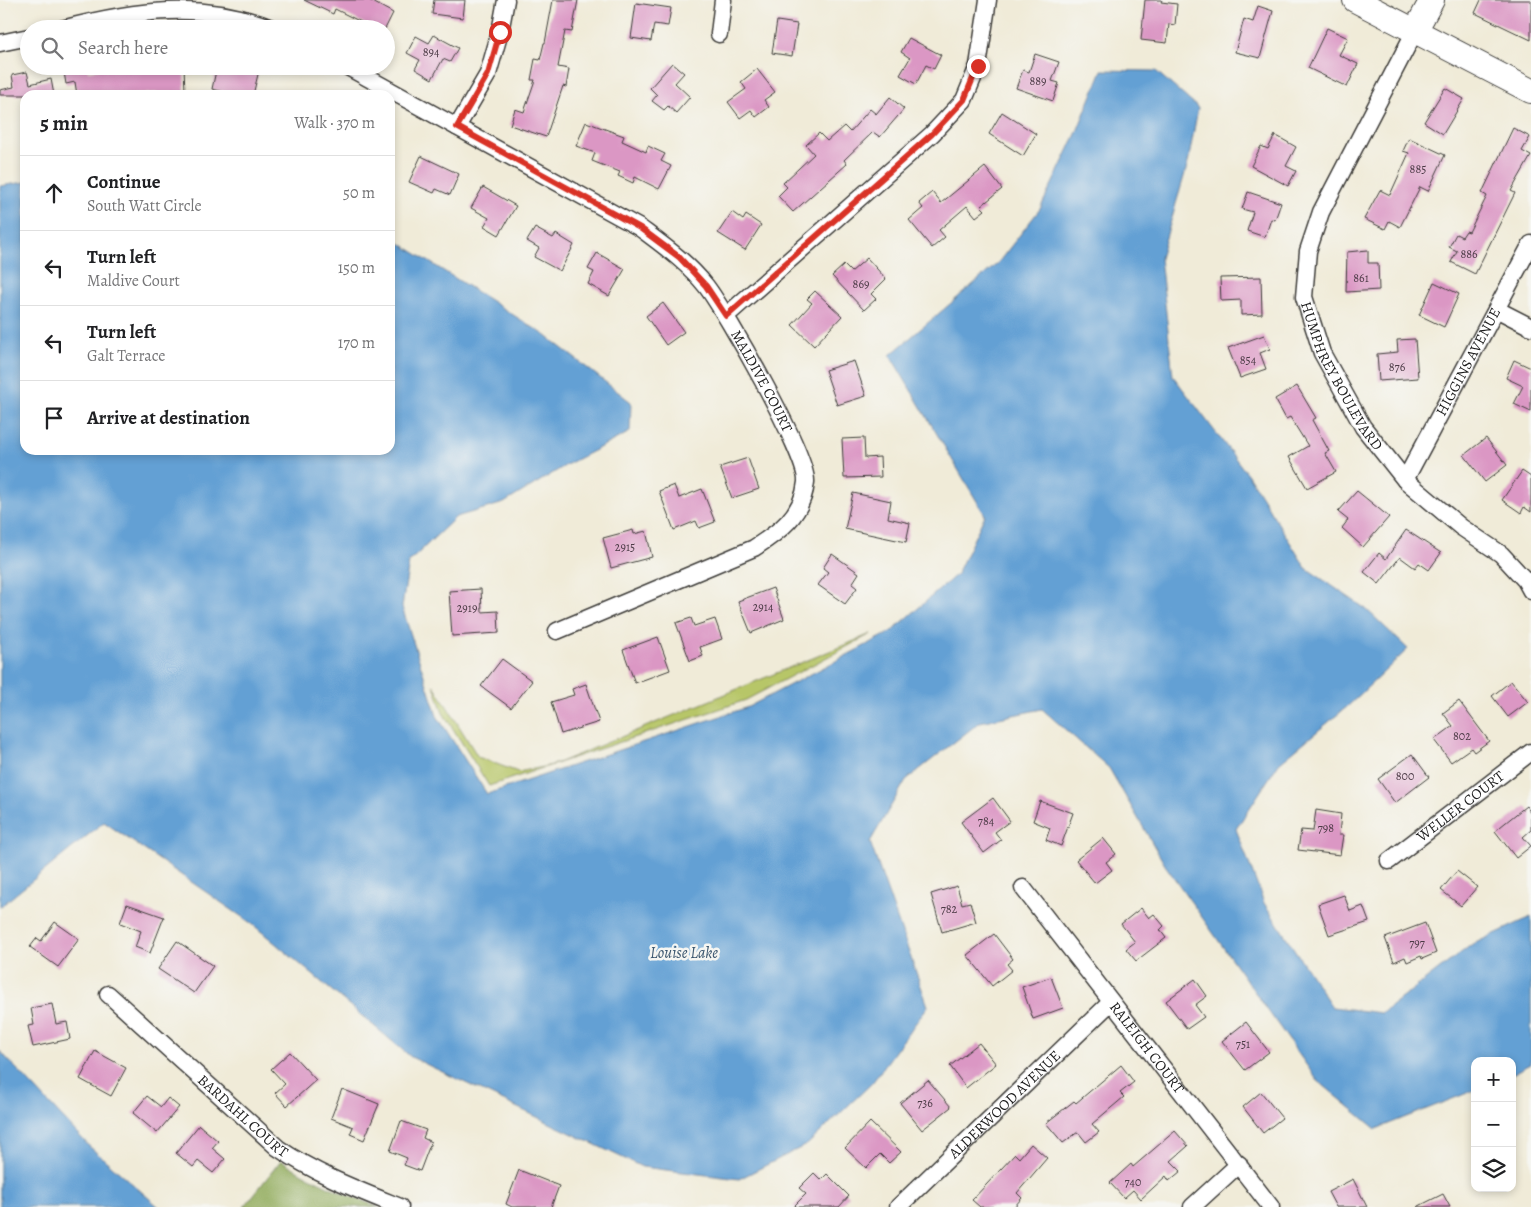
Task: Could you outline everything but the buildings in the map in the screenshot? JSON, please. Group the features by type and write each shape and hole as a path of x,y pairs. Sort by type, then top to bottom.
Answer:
{"street":[{"path":"457,127 488,74 500,32 506,0"},
{"path":"719,34 723,0"},
{"path":"726,316 932,134 964,100 978,66 988,0"},
{"path":"1355,0 1531,91"},
{"name":"HUMPHREY BOULEVARD","path":"1432,0 1321,212 1308,252 1304,297 1322,353 1363,427 1405,480 1461,527 1501,554 1526,580 1531,591"},
{"path":"95,20 113,15 164,8 215,12 256,20"},
{"path":"0,44 20,39"},
{"name":"MALDIVE COURT","path":"362,75 390,90"},
{"name":"MALDIVE COURT","path":"395,93 640,228 679,257 706,286 726,316 797,447 806,481 799,509 780,531 754,548 557,631"},
{"name":"HIGGINS AVENUE","path":"1405,480 1498,310 1531,244"},
{"path":"1498,310 1531,327"},
{"name":"WELLER COURT","path":"1389,861 1531,752"},
{"name":"RALEIGH COURT","path":"1023,888 1271,1207"},
{"name":"BARDAHL COURT","path":"108,994 278,1148 303,1165 339,1183 400,1207"},
{"name":"ALDERWOOD AVENUE","path":"898,1207 1111,1002"},
{"path":"1192,1207 1239,1164"}],"green space":[{"path":"871,634 746,700 558,763"},
{"path":"434,685 478,757 518,772 550,766 489,786 443,713"},
{"path":"281,1160 328,1186 378,1207 244,1207"}],"water":[{"name":"Louise Lake","path":"1102,70 1156,71 1198,108 1188,163 1160,258 1173,376 1248,475 1306,568 1366,609 1408,649 1348,706 1279,763 1236,829 1264,903 1332,1007 1382,1013 1471,945 1531,917 1531,1064 1516,1072 1516,1057 1471,1057 1471,1092 1376,1129 1317,1080 1165,865 1109,768 1042,709 980,722 906,780 870,842 928,1006 872,1083 808,1144 739,1179 642,1167 411,1057 251,923 104,822 0,907 0,186 20,183 20,455 395,455 395,240 545,335 631,402 630,432 568,464 504,503 456,517 409,562 402,607 437,716 487,794 748,707 891,632 957,574 985,515 890,355 997,264 1040,209 1076,134"},
{"path":"0,1051 90,1147 159,1207 0,1207"}],"route":[{"path":"500,32 488,74 457,127 640,228 679,257 706,286 726,316 932,134 964,100 978,66"}]}
